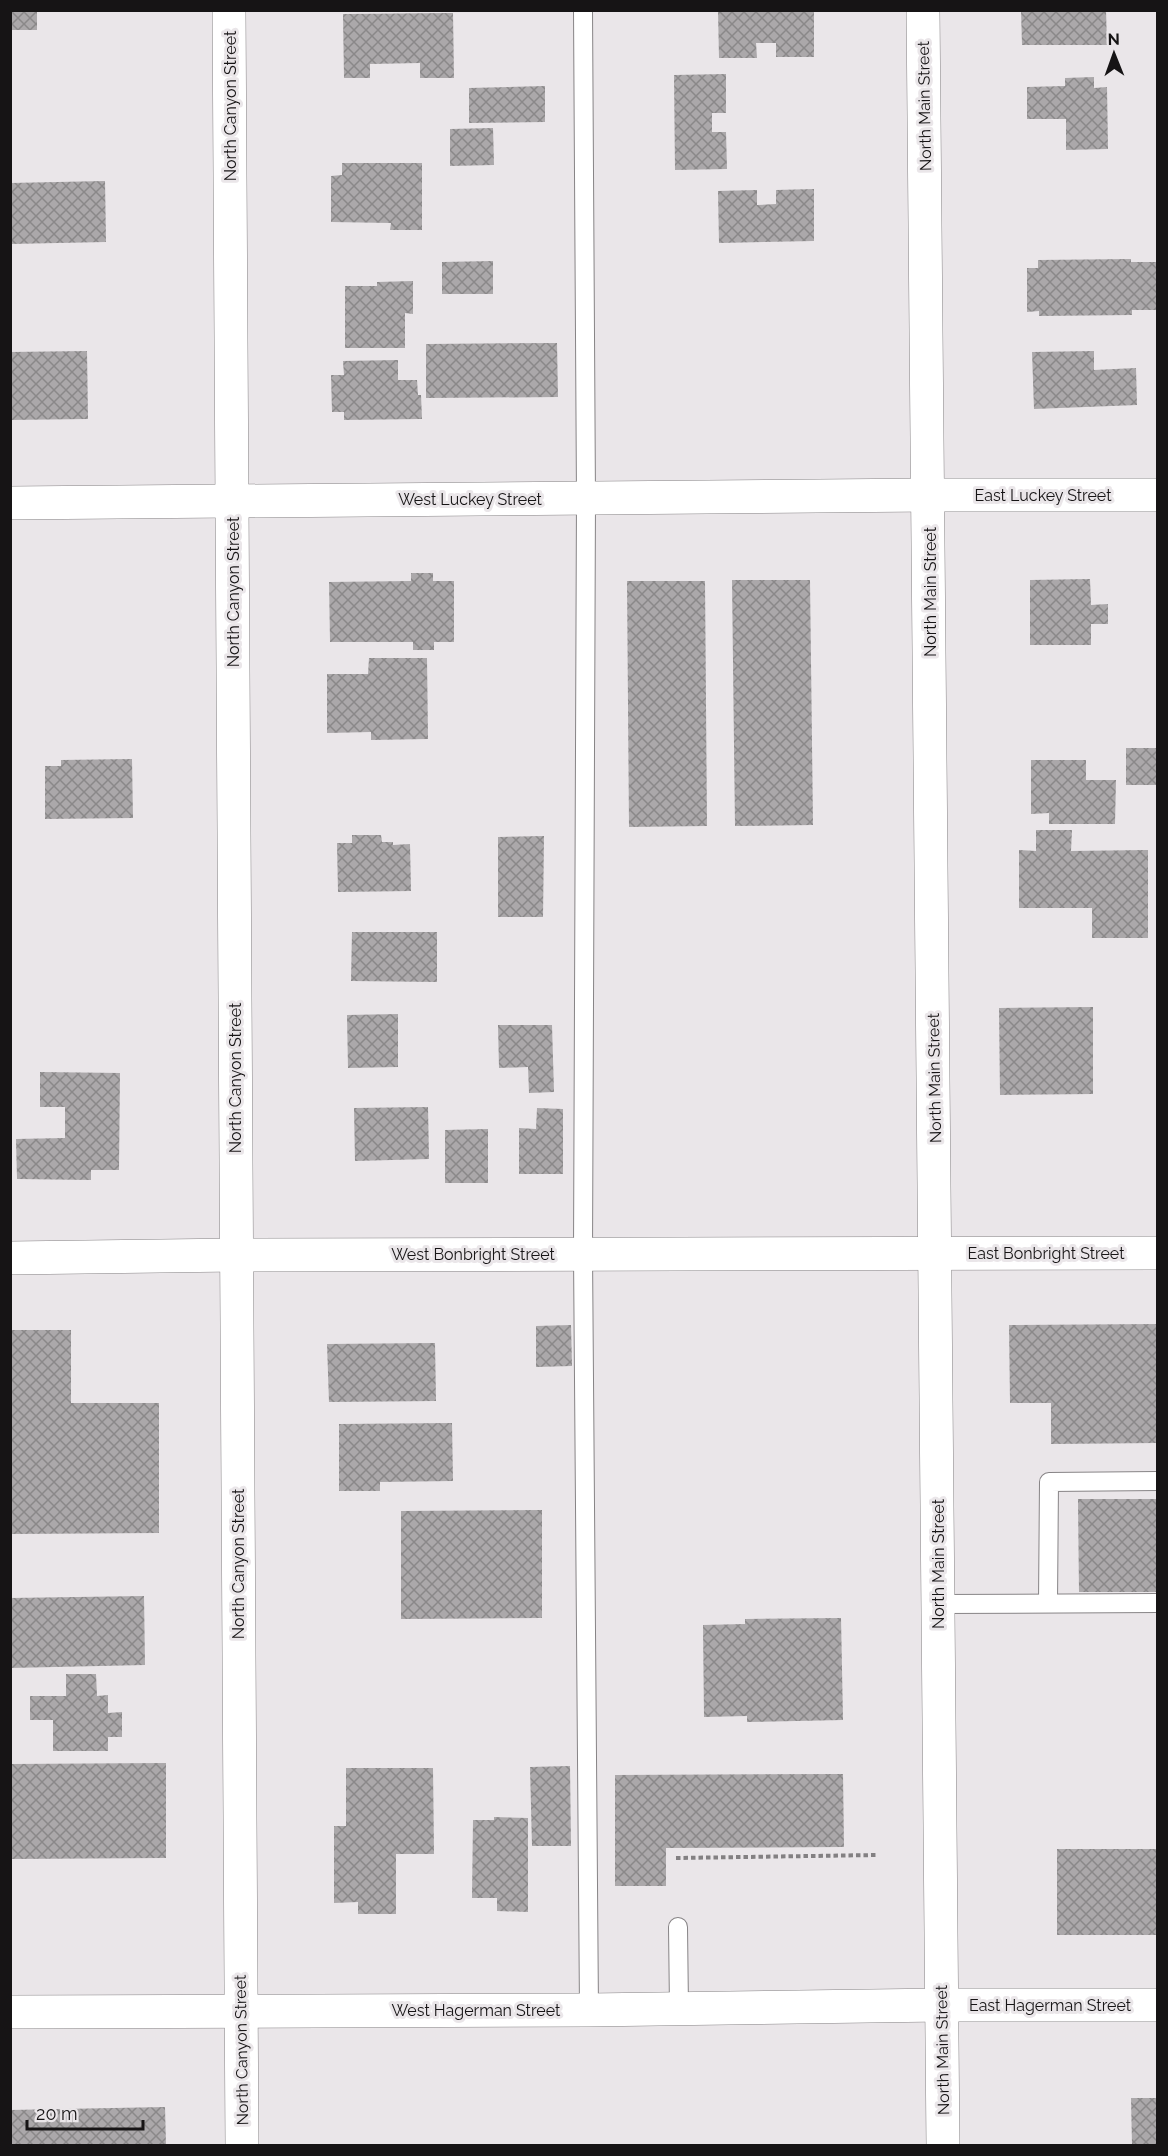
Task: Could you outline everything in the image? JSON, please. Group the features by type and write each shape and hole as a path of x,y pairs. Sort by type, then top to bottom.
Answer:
{"street":[{"name":"North Canyon Street","path":"229,10 242,2145"},
{"name":"North Main Street","path":"923,10 943,2145"},
{"name":"West Luckey Street","path":"10,503 929,495"},
{"name":"East Luckey Street","path":"929,495 1158,495"},
{"name":"East Bonbright Street","path":"936,1253 1158,1252"},
{"name":"West Bonbright Street","path":"10,1258 936,1253"},
{"name":"West Hagerman Street","path":"10,2012 589,2010 942,2005"},
{"name":"East Hagerman Street","path":"942,2005 1158,2005"}],"lane":[{"path":"583,10 586,498 582,1254 589,2010"},
{"path":"1048,1603 1049,1482 1158,1481"},
{"path":"938,1604 1158,1603"},
{"path":"678,1927 679,2008"}],"path":[{"path":"676,1858 878,1855"}],"building":[{"path":"10,10 37,10 37,30 10,30"},
{"path":"718,10 814,10 814,57 776,57 776,43 756,43 757,58 719,58"},
{"path":"1021,10 1106,10 1107,45 1022,45"},
{"path":"453,13 454,78 420,78 420,63 370,64 370,78 344,78 343,14"},
{"path":"726,74 726,113 712,113 712,132 726,132 727,169 675,170 674,75"},
{"path":"1094,77 1094,88 1107,87 1108,149 1066,150 1066,119 1027,119 1027,87 1065,86 1065,78"},
{"path":"545,86 545,122 469,123 469,88"},
{"path":"493,128 494,165 450,166 450,129"},
{"path":"342,163 422,163 422,230 390,230 391,223 331,222 331,176 342,175"},
{"path":"105,181 106,242 10,244 10,183"},
{"path":"814,189 814,241 719,243 718,191 757,190 757,205 776,204 776,190"},
{"path":"1131,259 1131,262 1158,262 1158,310 1132,310 1132,315 1039,316 1039,311 1027,312 1027,268 1038,268 1038,260"},
{"path":"493,261 493,294 442,294 442,262"},
{"path":"413,281 413,314 405,313 405,348 345,348 345,286 377,286 377,282"},
{"path":"557,343 558,397 426,398 426,344"},
{"path":"87,351 88,419 10,420 10,352"},
{"path":"1094,351 1094,370 1136,368 1137,405 1034,409 1032,352"},
{"path":"398,360 398,380 417,380 418,395 421,395 422,419 344,420 344,412 332,412 331,375 344,375 343,361"},
{"path":"411,573 433,573 433,581 454,581 454,642 434,642 434,650 413,650 413,642 330,642 329,582 411,581"},
{"path":"1090,579 1091,605 1108,604 1108,624 1091,624 1091,645 1030,645 1030,580"},
{"path":"732,580 810,580 813,825 735,826"},
{"path":"627,581 705,581 707,826 629,827"},
{"path":"369,658 427,658 428,739 371,740 371,732 327,733 327,674 368,674"},
{"path":"1126,748 1158,748 1158,785 1126,785"},
{"path":"132,759 133,818 45,819 45,766 61,766 61,760"},
{"path":"1031,760 1086,760 1086,780 1116,780 1115,824 1049,824 1049,813 1031,814"},
{"path":"1036,830 1072,830 1071,851 1148,850 1148,938 1092,938 1092,908 1019,908 1019,850 1036,851"},
{"path":"352,835 381,835 382,842 393,842 393,845 410,844 411,891 338,892 337,843 352,843"},
{"path":"544,836 543,917 498,917 498,837"},
{"path":"352,932 437,932 437,982 351,981"},
{"path":"1093,1007 1093,1094 1000,1095 999,1008"},
{"path":"398,1014 398,1067 348,1068 347,1015"},
{"path":"498,1025 552,1025 554,1092 529,1093 528,1067 499,1068"},
{"path":"40,1072 120,1073 119,1170 91,1170 91,1180 17,1179 16,1139 65,1138 65,1107 40,1107"},
{"path":"428,1107 429,1159 355,1161 354,1108"},
{"path":"537,1108 563,1109 563,1174 519,1174 519,1128 536,1129"},
{"path":"488,1129 488,1183 445,1183 445,1130"},
{"path":"1158,1324 1158,1443 1051,1444 1051,1403 1010,1403 1009,1325"},
{"path":"571,1325 572,1366 536,1367 536,1326"},
{"path":"10,1330 71,1330 71,1403 159,1403 159,1533 10,1534"},
{"path":"435,1343 436,1401 329,1402 327,1344"},
{"path":"452,1423 453,1481 380,1482 380,1491 339,1491 339,1424"},
{"path":"1078,1499 1158,1499 1158,1592 1079,1592"},
{"path":"542,1510 542,1618 401,1619 401,1511"},
{"path":"144,1596 145,1665 10,1668 10,1598"},
{"path":"841,1618 843,1720 747,1722 747,1716 704,1717 703,1625 745,1624 745,1619"},
{"path":"66,1674 96,1674 97,1696 108,1695 108,1713 122,1712 122,1737 108,1737 108,1751 53,1751 53,1720 30,1720 30,1696 66,1696"},
{"path":"166,1763 166,1858 10,1859 10,1764"},
{"path":"570,1766 571,1846 532,1846 530,1767"},
{"path":"346,1768 433,1768 434,1854 396,1854 396,1914 358,1914 358,1902 334,1903 334,1826 346,1826"},
{"path":"843,1774 844,1847 666,1848 666,1886 615,1886 615,1775"},
{"path":"494,1817 528,1818 528,1912 497,1911 497,1898 472,1898 473,1820 494,1820"},
{"path":"1057,1849 1158,1849 1158,1935 1057,1935"},
{"path":"1131,2098 1158,2098 1158,2145 1132,2145"},
{"path":"165,2107 166,2145 10,2145 10,2110"}]}
